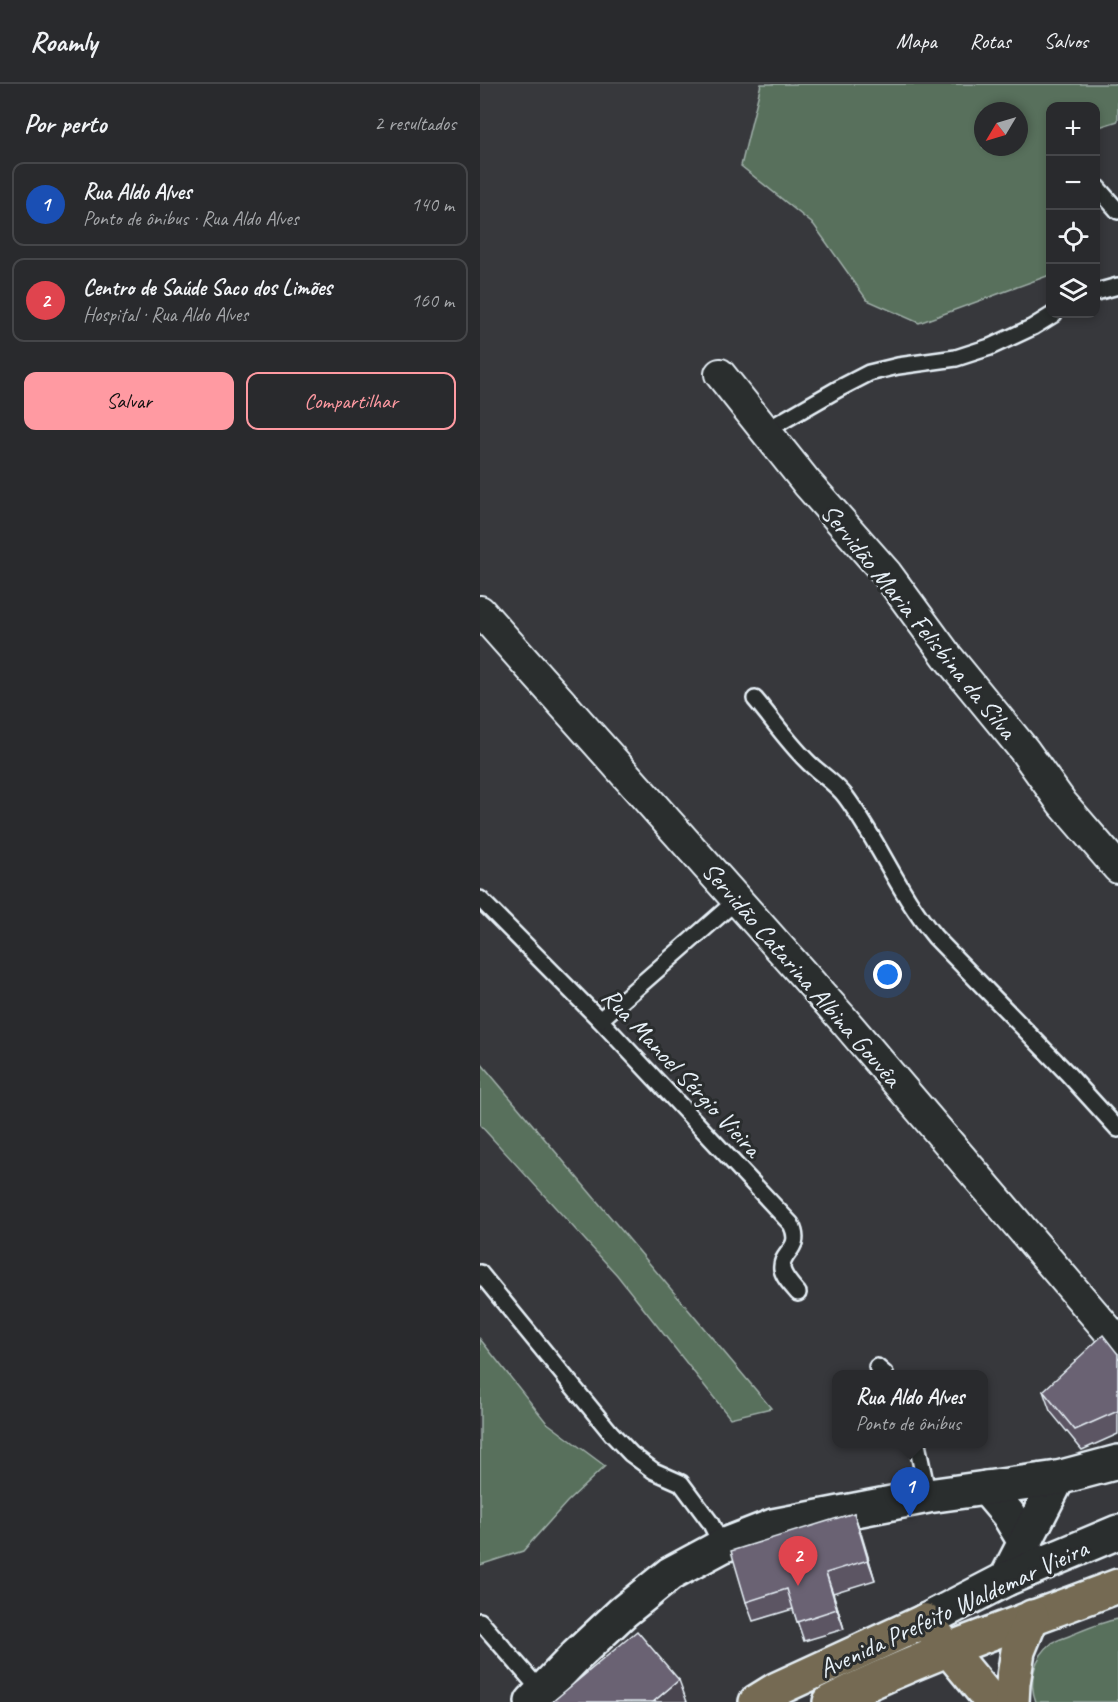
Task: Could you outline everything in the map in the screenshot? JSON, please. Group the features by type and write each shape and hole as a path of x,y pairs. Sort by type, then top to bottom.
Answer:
{"main road":[{"name":"Avenida Prefeito Waldemar Vieira","path":"830,1702 869,1682 948,1649 1118,1586"},
{"path":"1012,1702 1018,1651 1032,1617"},
{"path":"925,1621 992,1702"},
{"name":"Avenida Prefeito Waldemar Vieira","path":"756,1702 777,1689 925,1621"}],"street":[{"name":"Servidão Maria Felisbina da Silva","path":"720,374 838,520 887,574 947,656 1024,750 1062,803 1118,868"},
{"name":"Servidão Catarina Albina Gouvêa","path":"480,610 842,1018 1118,1342"},
{"path":"537,1697 577,1655 632,1604 670,1574 722,1546 773,1526 928,1496 1058,1478 1118,1462"},
{"path":"1006,1579 1058,1478"},
{"path":"986,1488 1008,1514 1025,1542"},
{"name":"Avenida Prefeito Waldemar Vieira","path":"925,1621 1006,1579 1118,1532"}],"lane":[{"path":"1100,191 1118,211"},
{"path":"1100,291 1118,286"},
{"path":"765,431 869,373 898,366 956,358 981,350 1033,327 1048,318"},
{"path":"755,699 805,759 845,795 905,896 935,937 1118,1129"},
{"name":"Rua Manoel Sérgio Vieira","path":"480,899 600,1020 791,1224 796,1237 794,1245 782,1264 783,1271 798,1293"},
{"path":"600,1020 737,900"},
{"path":"480,1273 610,1434 654,1471 681,1483 710,1522 722,1546"},
{"path":"918,1448 928,1496"},
{"path":"480,1621 537,1697"}],"green space":[{"path":"761,84 1118,84 1118,121 1100,127 1100,102 1046,102 1046,276 919,323 867,300 814,225 741,166"},
{"path":"480,1062 771,1408 730,1418 617,1275 480,1125"},
{"path":"480,1339 546,1422 605,1466 567,1502 523,1551 480,1565"},
{"path":"1118,1619 1118,1702 1036,1702 1033,1686 1034,1670 1046,1649 1058,1640"}],"building":[{"path":"1103,1335 1118,1354 1118,1411 1075,1430 1043,1391"},
{"path":"854,1513 868,1560 826,1573 837,1609 797,1622 787,1589 746,1602 731,1551"},
{"path":"637,1631 679,1680 653,1702 552,1702"}],"place":[{"name":"Rua Aldo Alves","path":"910,1517"},
{"name":"Centro de Saúde Saco dos Limões","path":"798,1586"}]}
